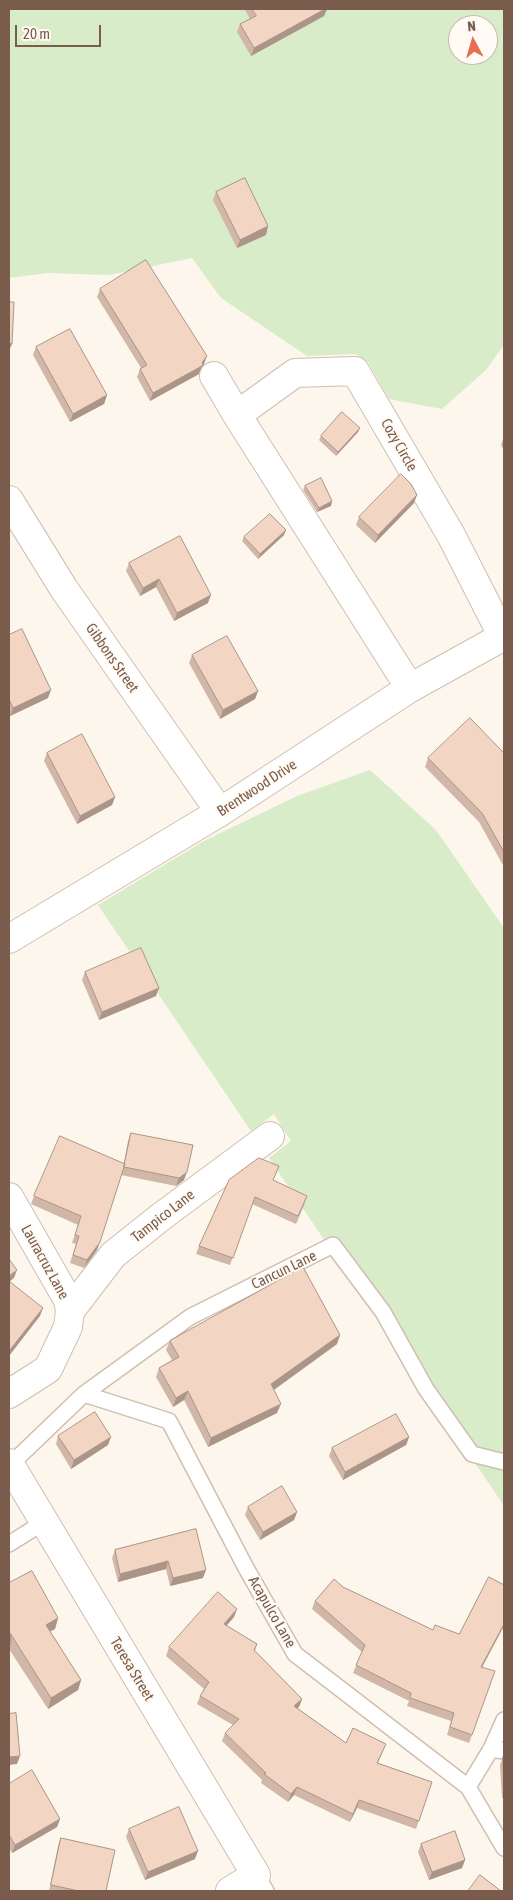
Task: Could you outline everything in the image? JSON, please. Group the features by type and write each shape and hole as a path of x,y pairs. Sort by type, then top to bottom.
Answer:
{"street":[{"name":"Cozy Circle","path":"237,415 295,373 356,371 451,535 504,636"},
{"path":"214,376 410,688"},
{"name":"Gibbons Street","path":"9,500 64,589 220,812"},
{"name":"Brentwood Drive","path":"9,939 220,812 410,688 504,636"},
{"name":"Tampico Lane","path":"70,1311 113,1255 270,1136"},
{"name":"Lauracruz Lane","path":"9,1197 68,1300 70,1311 68,1327 48,1369 9,1394"},
{"name":"Teresa Street","path":"9,1464 261,1883"},
{"path":"230,1891 261,1883"}],"lane":[{"name":"Cancun Lane","path":"9,1464 84,1394 190,1317 333,1245 383,1312 426,1389 472,1454 504,1462"},
{"name":"Acapulco Lane","path":"84,1394 169,1422 246,1568 295,1654 468,1787 504,1848"},
{"path":"9,1544 44,1522"},
{"path":"468,1787 498,1750 504,1720"}],"green space":[{"path":"9,9 504,9 504,345 486,370 442,409 389,399 368,362 355,354 307,356 221,298 192,258 109,275 47,273 9,278"},
{"path":"370,770 436,830 504,928 504,1506 269,1158 291,1141 274,1114 251,1131 98,905 204,841 297,796"}],"building":[{"path":"252,9 325,9 254,48 240,24 256,16"},
{"path":"245,178 268,226 240,240 216,192"},
{"path":"146,260 207,356 202,366 153,393 140,369 147,365 100,289"},
{"path":"9,302 14,302 12,344 9,343"},
{"path":"70,329 107,395 73,414 36,347"},
{"path":"342,412 360,428 338,452 321,436"},
{"path":"401,474 411,484 417,495 378,535 359,517"},
{"path":"321,478 332,501 319,508 305,486"},
{"path":"270,514 286,530 260,554 244,537"},
{"path":"180,536 211,595 177,613 159,579 143,588 129,563"},
{"path":"22,629 51,690 13,708 9,699 9,635"},
{"path":"227,636 258,691 223,710 192,655"},
{"path":"470,718 504,753 504,852 482,813 428,758"},
{"path":"82,734 115,797 80,816 47,753"},
{"path":"141,948 159,988 102,1012 85,972"},
{"path":"131,1133 193,1145 187,1172 179,1178 124,1167"},
{"path":"60,1136 125,1164 100,1242 87,1260 73,1255 79,1236 75,1235 81,1216 34,1196"},
{"path":"259,1158 279,1166 273,1180 307,1196 298,1216 255,1197 233,1258 199,1246 229,1180"},
{"path":"9,1259 17,1270 9,1276"},
{"path":"303,1267 340,1335 271,1384 281,1404 211,1438 188,1391 176,1398 159,1368 179,1357 170,1341"},
{"path":"9,1281 43,1308 9,1351"},
{"path":"95,1412 111,1437 74,1460 58,1436"},
{"path":"396,1414 409,1437 345,1472 332,1448"},
{"path":"282,1486 297,1512 263,1532 248,1507"},
{"path":"196,1529 206,1570 173,1578 168,1561 120,1574 115,1550"},
{"path":"32,1571 58,1618 46,1625 81,1680 51,1698 10,1633 11,1644 9,1645 9,1583"},
{"path":"489,1577 504,1585 504,1624 481,1667 495,1671 472,1735 450,1727 454,1713 410,1698 411,1693 356,1665 365,1645 315,1601 334,1579 343,1587 433,1630 435,1625 459,1634"},
{"path":"218,1592 237,1609 224,1624 257,1644 254,1650 302,1699 294,1706 346,1743 353,1728 386,1744 377,1763 432,1782 419,1821 359,1800 353,1814 297,1787 291,1794 264,1774 266,1773 225,1733 239,1719 200,1696 209,1682 169,1647"},
{"path":"16,1713 20,1756 9,1757 9,1714"},
{"path":"32,1770 60,1819 15,1845 9,1835 9,1784"},
{"path":"179,1807 198,1851 148,1872 129,1829"},
{"path":"455,1831 465,1860 432,1872 421,1844"},
{"path":"61,1838 115,1850 106,1891 79,1891 51,1885"},
{"path":"480,1875 501,1891 468,1891"}]}
